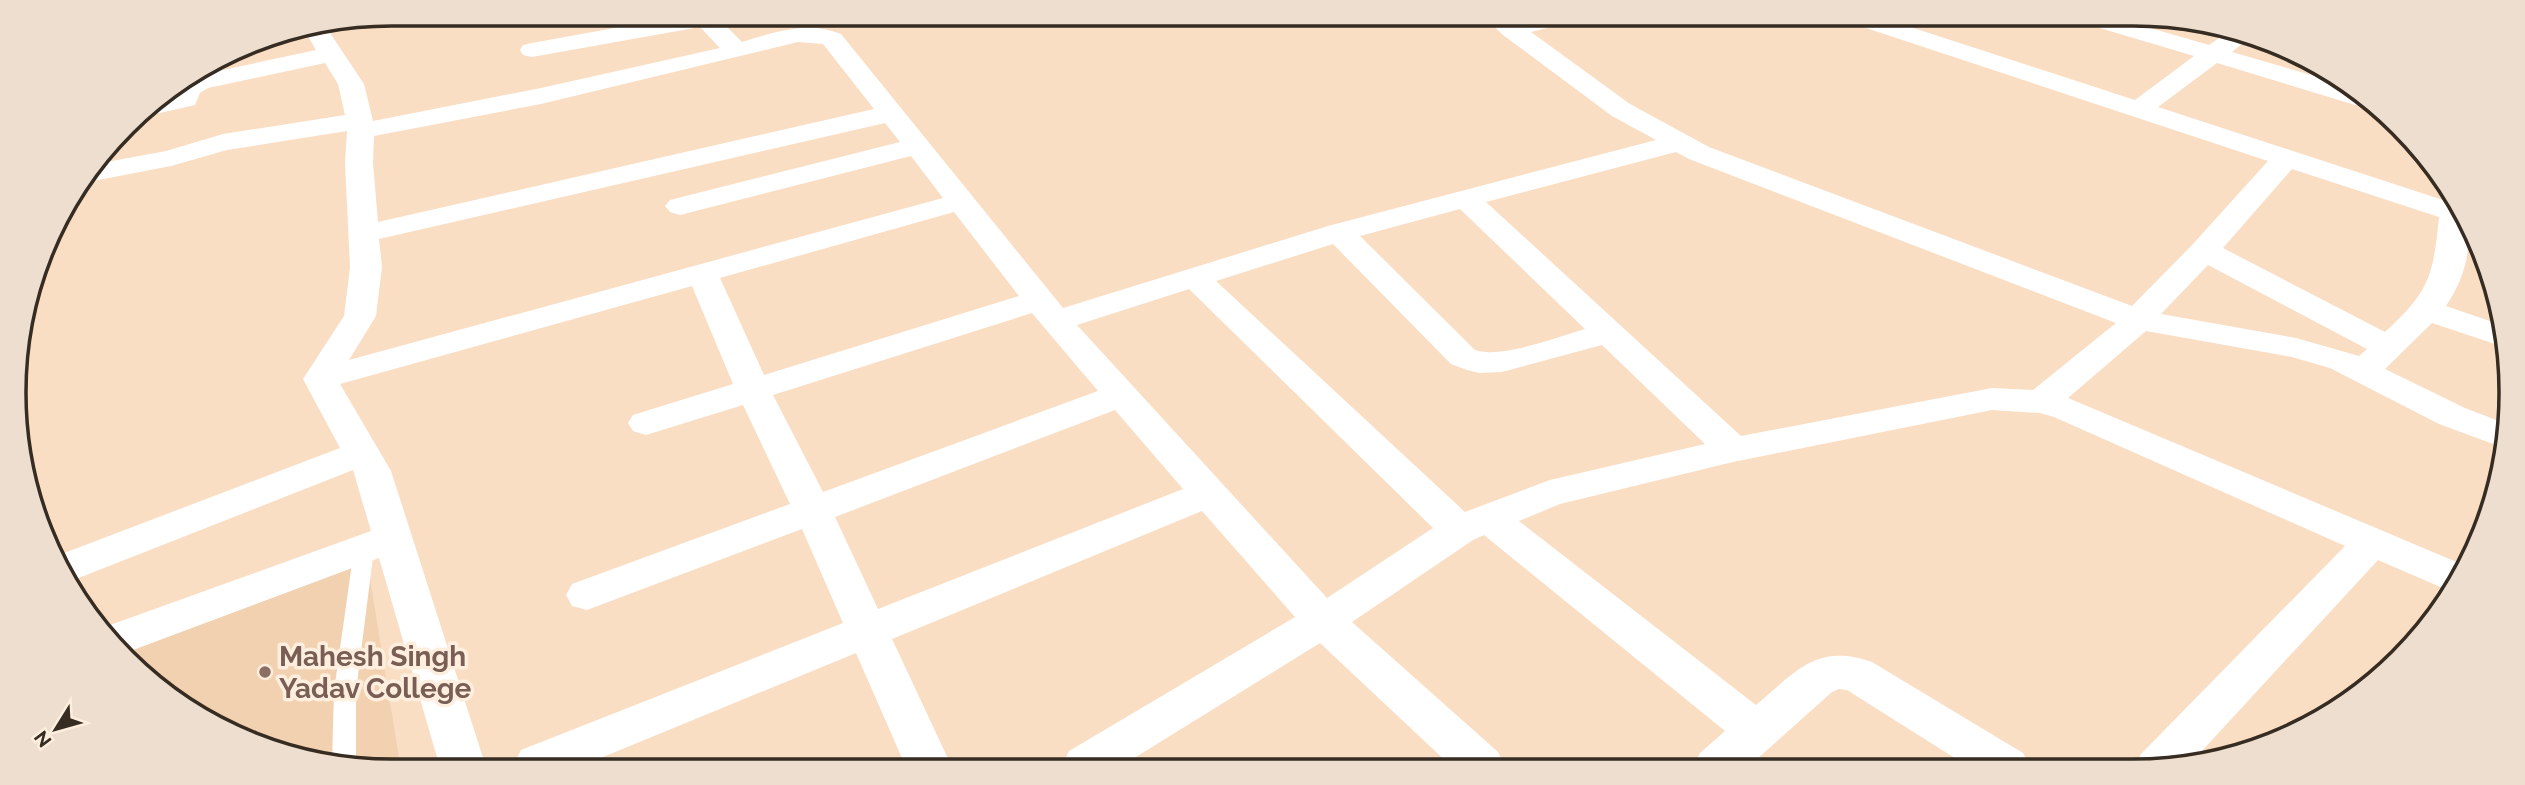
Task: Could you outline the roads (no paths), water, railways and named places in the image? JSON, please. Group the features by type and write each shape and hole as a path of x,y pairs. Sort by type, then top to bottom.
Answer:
{"street":[{"path":"532,50 656,26"},
{"path":"711,26 737,51"},
{"path":"1507,26 1621,110 1678,143 1725,164 2136,319 2296,348 2342,361 2375,358 2426,310 2443,287 2450,266 2456,221"},
{"path":"1883,26 2450,209"},
{"path":"2118,26 2214,55 2325,81"},
{"path":"101,171 182,156 204,147 360,126 541,96 801,34 825,34 832,39 963,201 1047,311 1209,494 1324,621 1474,759"},
{"path":"190,88 323,41 351,84 360,126 359,163 366,267 360,316 320,379"},
{"path":"2138,110 2232,41"},
{"path":"169,103 186,99 187,90"},
{"path":"363,234 892,113"},
{"path":"118,150 193,138 200,140 204,147"},
{"path":"646,423 753,390 1047,311 1194,277 1339,232 1678,143"},
{"path":"680,206 918,146"},
{"path":"2041,402 2119,339 2204,251 2287,157"},
{"path":"1466,199 1733,450"},
{"path":"320,379 963,201"},
{"path":"1339,232 1446,342 1471,361 1488,364 1502,362 1609,333"},
{"path":"2204,251 2375,358 2452,416 2497,433"},
{"path":"702,274 753,390 813,511 925,759"},
{"path":"1194,277 1474,524 1757,731"},
{"path":"2426,310 2494,334"},
{"path":"320,379 372,471 378,544 459,759"},
{"path":"587,595 1121,395"},
{"path":"1095,759 1324,621 1474,524 1550,493 1733,450 1992,399 2041,402 2101,422 2450,575"},
{"path":"71,569 362,453"},
{"path":"549,759 1209,494"},
{"path":"2167,757 2373,541"},
{"path":"121,638 378,544"},
{"path":"1725,759 1816,680 1835,671 1845,670 1872,681 1994,759"}],"lane":[{"path":"344,756 345,691 378,544"}],"place":[{"name":"Mahesh Singh Yadav College","path":"265,672"}]}
